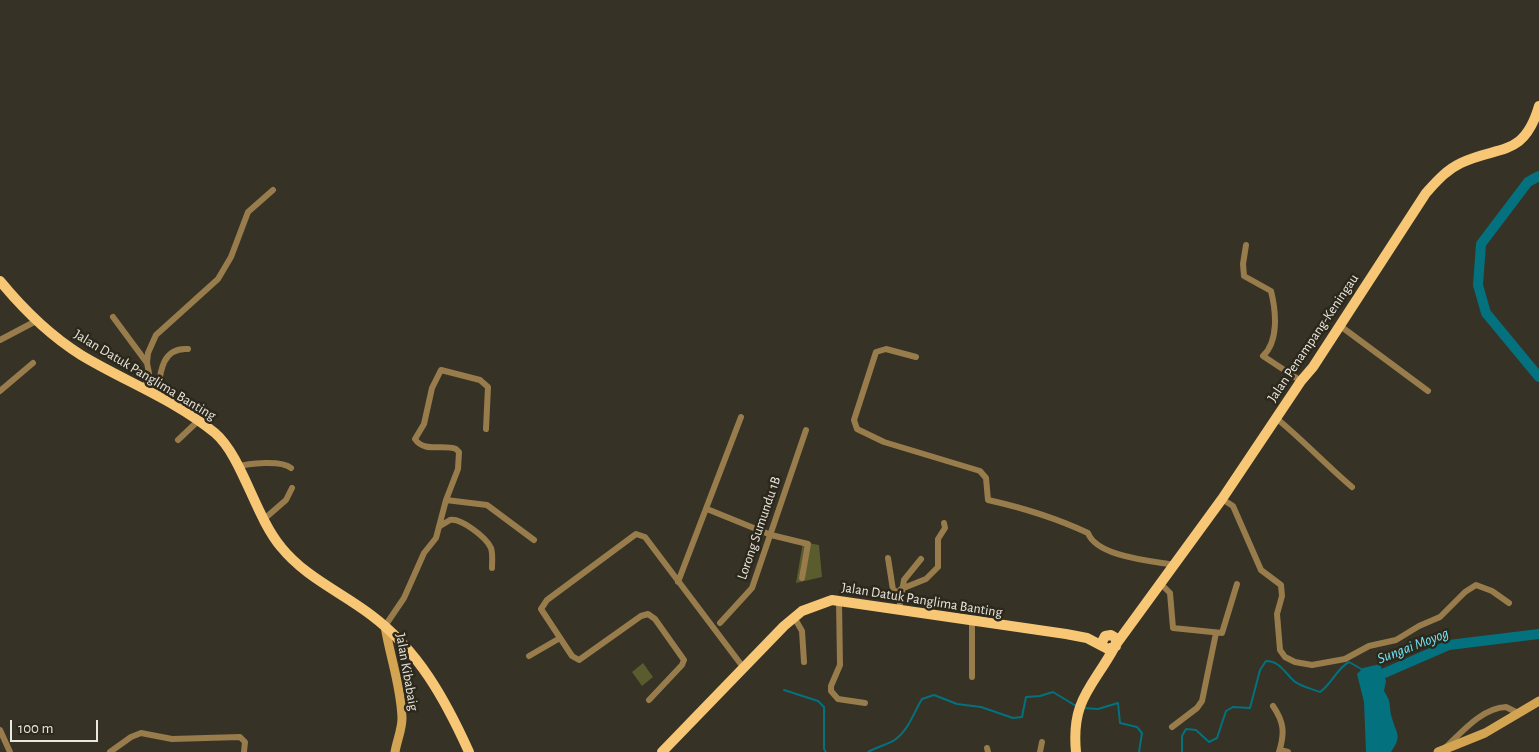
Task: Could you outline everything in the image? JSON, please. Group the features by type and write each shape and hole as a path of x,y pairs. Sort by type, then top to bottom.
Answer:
{"main road":[{"name":"Jalan Penampang-Keningau","path":"1109,642 1134,621 1222,499 1300,381 1313,367 1417,206 1440,177 1462,162 1514,146 1531,127 1539,106"},
{"name":"Jalan Datuk Panglima Banting","path":"0,281 36,321 79,354 198,421 220,438 274,538 298,565 385,626 406,647 432,679 469,752"},
{"name":"Jalan Datuk Panglima Banting","path":"662,752 794,617 811,606 832,600 1109,642"},
{"path":"1076,752 1076,717 1084,696 1097,673 1109,642"}],"street":[{"path":"144,389 149,373 147,363 149,347 156,335 218,279 230,257 248,212 273,190"},
{"path":"1246,245 1242,264 1244,276 1271,291 1274,300 1273,344 1263,356 1300,381"},
{"path":"114,317 147,363"},
{"path":"0,340 36,321"},
{"path":"1339,325 1428,391"},
{"path":"157,397 164,360 175,351 188,349"},
{"path":"916,358 886,349 876,352 854,420 857,430 884,442 980,471 986,478 988,500 1064,521 1088,533 1091,541 1105,549 1122,555 1174,564"},
{"path":"0,391 33,362"},
{"path":"385,626 402,602 424,553 434,542 446,500 458,469 459,452 453,448 422,446 415,439 424,424 432,388 441,370 480,380 488,387 486,429"},
{"path":"678,582 741,417"},
{"path":"1276,418 1295,433 1309,449 1352,487"},
{"path":"178,440 198,421"},
{"name":"Lorong Sumundu 1B","path":"720,623 752,588 806,430"},
{"path":"237,467 256,463 285,465 291,468"},
{"path":"263,520 286,500 292,488"},
{"path":"1222,499 1233,506 1261,570 1281,585 1282,596 1277,614 1280,650 1285,657 1295,662 1312,665 1345,659 1369,646 1396,640 1419,626 1440,617 1465,592 1476,585 1492,591 1509,603"},
{"path":"446,500 487,504 534,540"},
{"path":"707,509 771,535 808,544 802,578"},
{"path":"440,526 450,520 463,522 488,544 492,555 492,568"},
{"path":"888,558 893,590 901,591 926,579 938,567 938,539 945,528 944,523"},
{"path":"649,700 682,666 684,660 655,619 648,614 641,616 579,660 572,656 541,609 542,604 636,534 645,537 744,667"},
{"path":"899,609 901,591 908,574 921,559"},
{"path":"1161,584 1168,588 1170,593 1173,628 1216,633 1222,633 1237,584"},
{"path":"839,601 840,666 831,686 831,691 838,699 865,703"},
{"path":"794,617 802,631 804,662"},
{"path":"972,620 972,677"},
{"name":"Jalan Kibabaig","path":"385,626 395,667 401,708 401,726 395,752"},
{"path":"1172,727 1198,708 1202,701 1216,633"},
{"path":"529,656 560,638"},
{"path":"1441,750 1484,733 1539,701"},
{"path":"1273,706 1282,719 1280,751 1288,752"},
{"path":"1441,750 1470,724 1487,713 1506,707 1518,713"},
{"path":"0,730 10,752"},
{"path":"110,752 131,737 146,733 172,739 240,737 245,742 244,752"},
{"path":"1040,752 1042,742"}],"green space":[{"path":"803,542 819,545 822,577 796,583"},
{"path":"643,663 653,677 642,686 632,672"}],"water":[{"path":"1380,664 1386,681 1384,691 1389,702 1398,738 1391,752 1366,752 1364,702 1357,674 1363,668"}],"waterway":[{"name":"Sungai Moyog","path":"1539,176 1528,182 1481,244 1478,285 1486,313 1539,377"},
{"name":"Sungai Moyog","path":"1373,678 1449,645 1539,634"},
{"path":"1182,752 1182,736 1186,729 1196,730 1209,742 1217,738 1226,711 1233,707 1250,708 1260,670 1266,661 1279,665 1296,683 1320,692 1341,668 1349,662 1363,670"},
{"path":"784,690 818,701 824,707 824,749 826,752"},
{"path":"868,752 901,735 922,699 934,695 957,704 981,707 1013,718 1022,717 1026,697 1040,696 1053,692 1076,706"},
{"path":"1083,708 1098,709 1118,703 1120,723 1137,727 1142,733 1139,752"}]}
